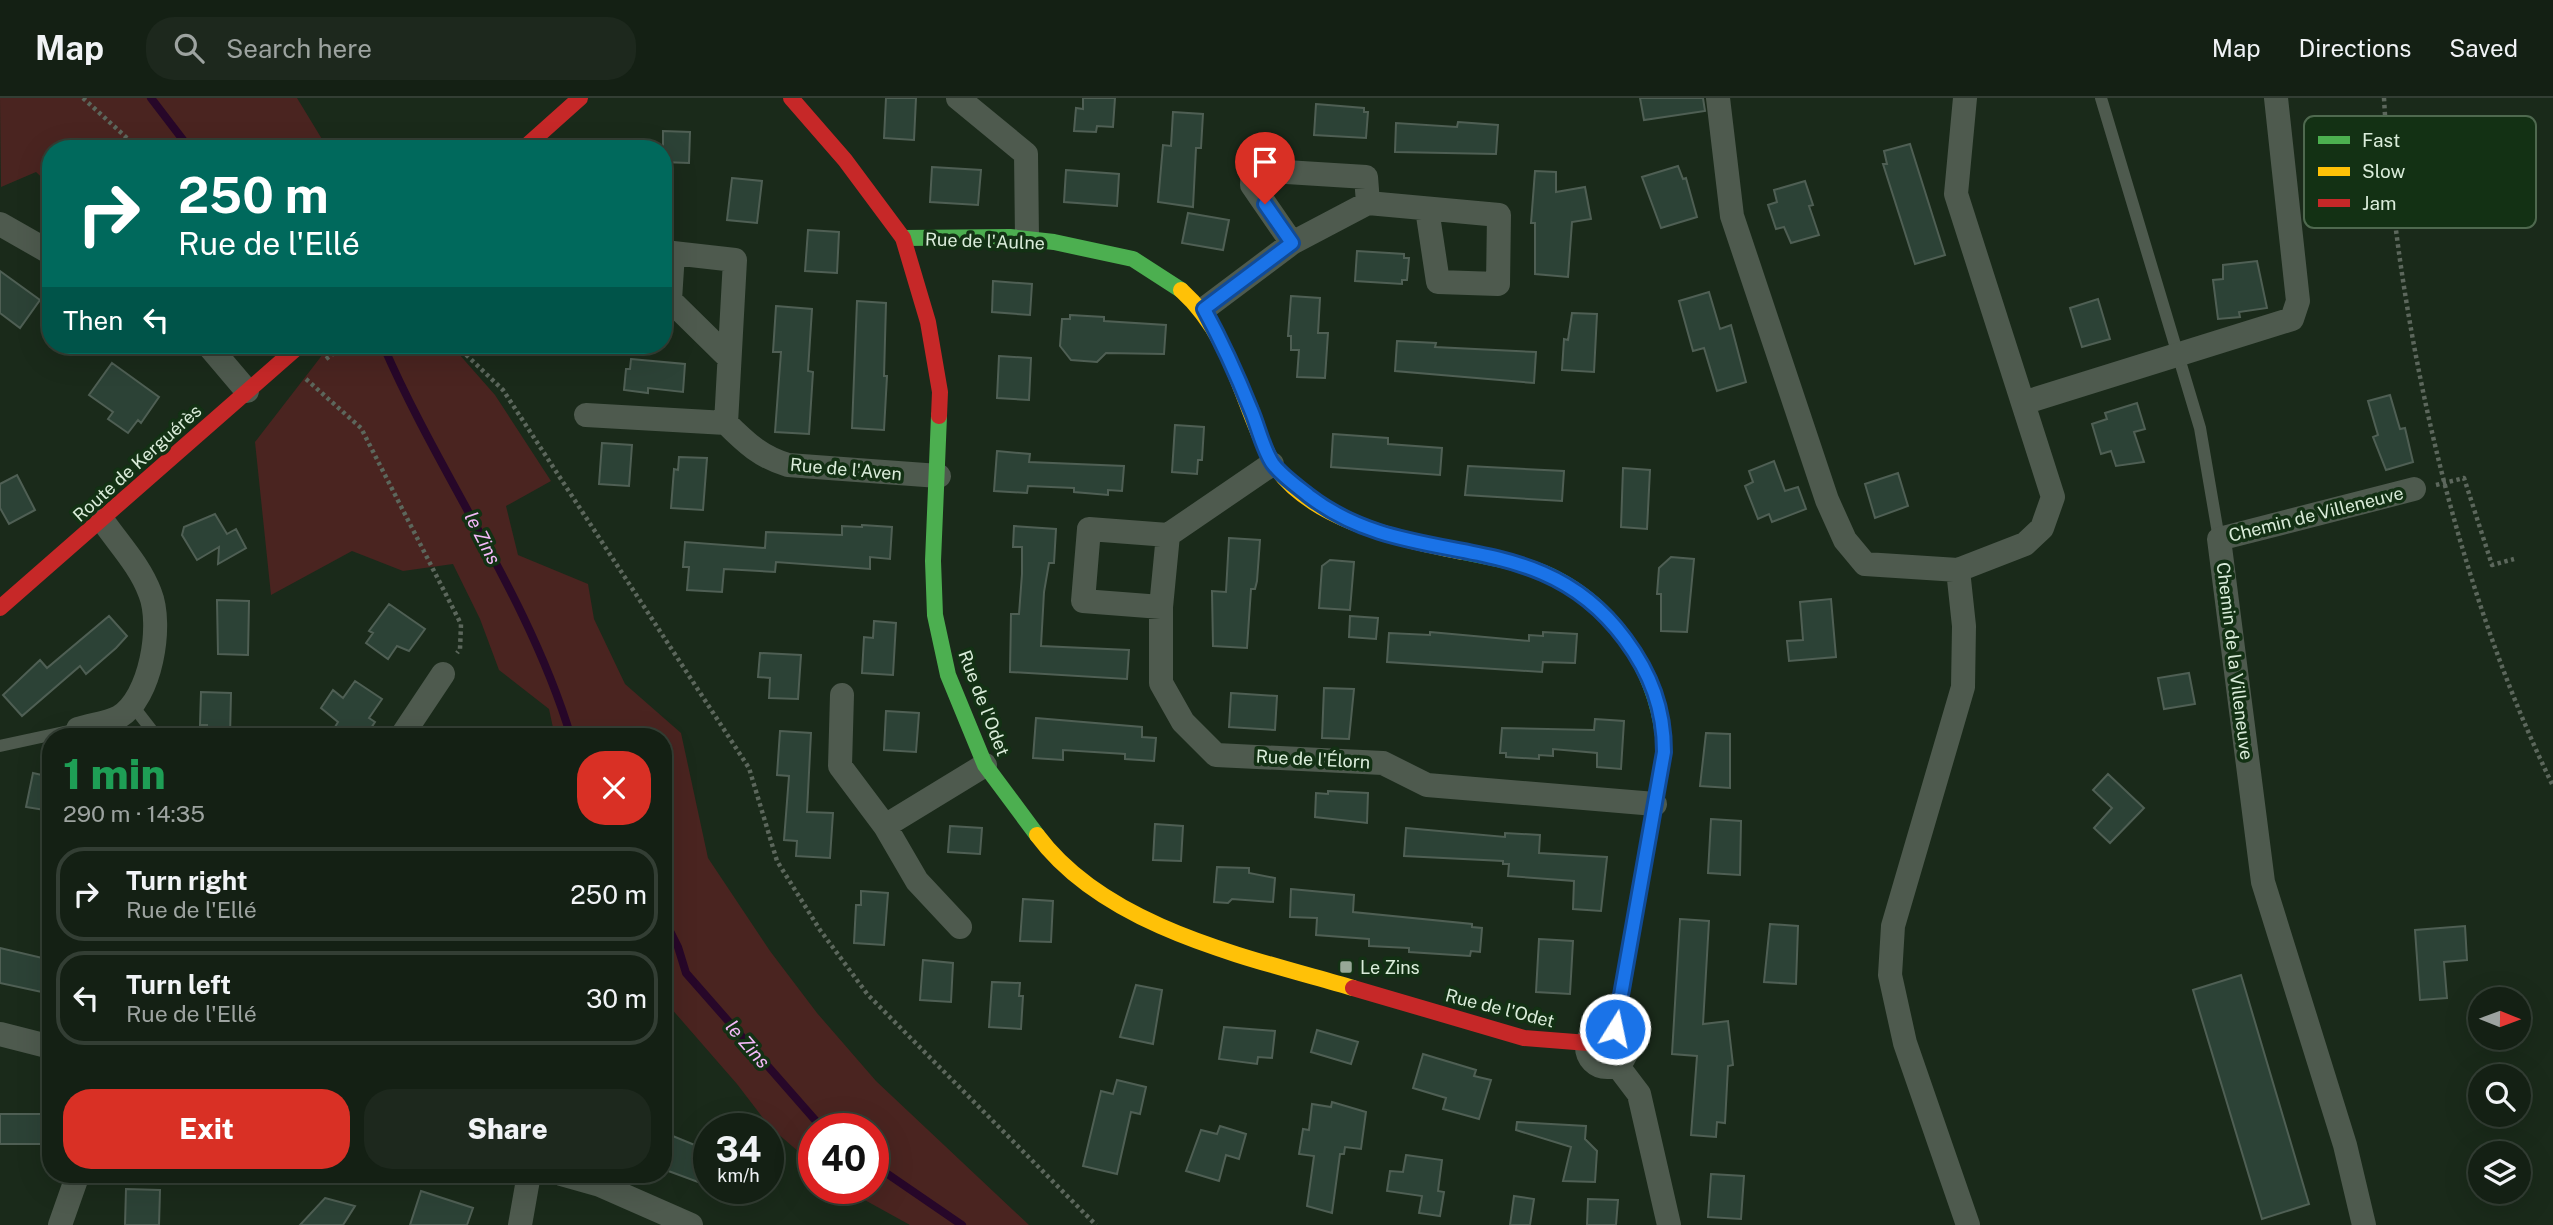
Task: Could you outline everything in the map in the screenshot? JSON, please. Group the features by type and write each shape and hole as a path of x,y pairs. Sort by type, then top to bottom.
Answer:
{"street":[{"path":"533,140 580,98"},
{"name":"Rue de l'Odet","path":"791,98 845,160 903,238 928,322 940,391 939,476 933,561 935,615 948,675 985,765 1058,863 1138,916 1228,952 1524,1038 1588,1043"},
{"path":"958,98 1026,154 1027,238"},
{"path":"1718,98 1732,216 1827,500 1844,540 1864,564 1958,570 2025,544 2042,528 2053,497 1956,194 1965,98"},
{"path":"2023,403 2292,319 2298,301 2276,98"},
{"path":"1292,243 1252,185 1253,170 1366,177 1368,203"},
{"path":"1204,309 1292,243 1368,203 1427,209"},
{"path":"0,224 42,248"},
{"name":"Rue de l'Aulne","path":"903,238 1027,238 1136,260 1168,279 1204,309 1229,353 1272,464 1335,515 1366,528 1414,542 1513,560 1543,571 1577,589 1615,626 1640,659 1657,696 1664,726 1664,752 1615,1029 1627,1043 1626,1055 1617,1065"},
{"path":"216,354 247,390"},
{"name":"Route de Kerguérès","path":"0,608 103,521 289,354"},
{"path":"586,415 726,423 728,358"},
{"name":"Rue de l'Aven","path":"726,423 749,446 766,458 788,465 939,476"},
{"path":"1161,607 1083,601 1089,529 1168,535 1272,464"},
{"name":"Chemin de Villeneuve","path":"2219,539 2414,489"},
{"path":"82,728 118,718 133,706 147,681 152,654 151,595 136,566 103,521"},
{"name":"Rue de l'Élorn","path":"1168,535 1161,607 1161,683 1183,722 1216,755 1383,763 1427,785 1655,804"},
{"name":"Chemin de la Villeneuve","path":"2219,539 2263,882 2345,1145 2364,1225"},
{"path":"1958,570 1964,626 1963,687 1893,926 1890,975 1905,1043 1968,1225"},
{"path":"407,728 443,674"},
{"path":"842,695 840,766 885,826 917,881 960,927"},
{"path":"885,826 985,765"},
{"path":"1615,1029 1598,1030 1588,1043 1590,1056 1598,1065 1617,1065 1639,1094 1669,1225"},
{"path":"0,1034 42,1045"},
{"path":"60,1225 75,1183"},
{"path":"520,1225 528,1183"},
{"path":"593,1183 691,1225"}],"lane":[{"name":"Chemin de la Villeneuve","path":"2101,98 2200,428 2219,539"},
{"path":"133,706 150,728"},
{"path":"0,746 42,737"}],"path":[{"path":"83,98 129,140"},
{"path":"2384,98 2386,116"},
{"path":"2397,228 2403,286 2456,527 2504,671 2553,786"},
{"path":"465,354 503,390 749,768 777,860 820,930 868,995 1096,1225"},
{"path":"303,376 362,428 461,624 460,649 443,674"},
{"path":"2414,489 2464,478 2492,565 2514,559"}],"shaded area":[{"path":"0,98 297,98 323,140 42,140 42,178 36,172 1,187"},
{"path":"323,354 459,354 495,395 551,481 506,506 518,555 588,584 594,619 625,684 681,733 708,858 770,951 817,1013 876,1081 1029,1225 910,1225 872,1204 889,1204 889,1113 798,1113 798,1151 784,1139 784,1113 759,1113 672,1009 672,728 553,728 549,709 499,670 480,619 453,564 403,571 352,551 271,595 255,442"}],"building":[{"path":"886,98 916,98 914,140 884,138"},
{"path":"1083,98 1115,98 1113,127 1097,126 1096,132 1074,131 1076,108 1083,109"},
{"path":"1640,98 1703,98 1705,111 1644,120"},
{"path":"1316,104 1364,108 1364,112 1368,112 1366,138 1314,135"},
{"path":"1173,112 1203,114 1201,148 1196,148 1193,207 1158,202 1163,145 1171,146"},
{"path":"1458,122 1498,125 1496,154 1395,152 1396,123 1457,127"},
{"path":"663,131 690,132 689,163 672,162 672,140 663,140"},
{"path":"1910,144 1945,255 1915,264 1883,164 1887,164 1884,151"},
{"path":"1678,166 1683,179 1686,178 1697,217 1661,228 1642,177"},
{"path":"932,167 981,170 978,205 930,202"},
{"path":"1066,170 1119,174 1117,206 1064,202"},
{"path":"1535,171 1556,172 1556,192 1585,187 1591,219 1572,222 1568,277 1535,274 1535,223 1531,223"},
{"path":"732,178 762,181 757,223 727,220"},
{"path":"1805,181 1813,205 1809,206 1819,235 1791,243 1784,227 1776,229 1768,205 1777,202 1774,190"},
{"path":"1188,213 1229,220 1223,250 1182,243"},
{"path":"808,230 839,232 837,273 805,271"},
{"path":"1357,251 1404,254 1404,258 1409,258 1407,280 1402,280 1402,284 1355,281"},
{"path":"2257,261 2267,308 2239,312 2240,317 2218,319 2213,280 2223,279 2223,265"},
{"path":"0,271 40,300 20,328 0,313"},
{"path":"993,281 1032,284 1030,315 992,312"},
{"path":"1709,292 1720,329 1731,325 1746,382 1717,391 1704,348 1693,351 1679,301"},
{"path":"1291,296 1320,298 1318,333 1328,333 1325,378 1297,377 1299,350 1291,350 1291,336 1288,336"},
{"path":"2098,299 2110,339 2082,347 2070,308"},
{"path":"857,301 886,303 884,376 887,376 884,430 852,428"},
{"path":"776,306 812,309 808,371 813,372 809,434 775,432 781,352 773,352"},
{"path":"1572,313 1597,314 1594,372 1562,370 1564,339 1568,340"},
{"path":"1070,315 1104,317 1104,321 1166,325 1164,354 1106,353 1097,362 1071,360 1060,346 1062,319 1070,319"},
{"path":"1397,341 1436,343 1435,347 1536,352 1534,383 1395,371"},
{"path":"999,356 1031,358 1029,400 997,398"},
{"path":"631,359 685,364 683,392 648,388 648,393 624,390 626,369 630,369"},
{"path":"112,363 159,397 141,423 138,420 128,433 108,419 113,412 89,395"},
{"path":"2390,395 2400,429 2405,428 2413,462 2386,470 2373,437 2378,435 2368,401"},
{"path":"2137,403 2145,429 2134,432 2144,462 2116,466 2111,451 2101,454 2092,424 2107,419 2105,413"},
{"path":"1175,425 1204,427 1202,460 1198,460 1197,474 1172,472"},
{"path":"1333,434 1388,438 1388,444 1442,448 1440,475 1331,467"},
{"path":"602,443 632,445 629,486 599,484"},
{"path":"997,451 1030,454 1029,462 1124,466 1122,491 1108,490 1108,495 1074,492 1074,488 1028,486 1027,493 994,491"},
{"path":"679,457 707,458 703,510 671,508 674,469 678,470"},
{"path":"1774,461 1785,491 1798,487 1806,509 1772,522 1769,514 1758,519 1745,486 1753,482 1749,471"},
{"path":"1468,466 1564,471 1562,501 1465,495"},
{"path":"1623,468 1650,470 1647,529 1621,527"},
{"path":"1898,473 1908,506 1875,518 1865,484"},
{"path":"17,475 35,510 9,524 0,508 0,484"},
{"path":"215,514 227,534 236,529 246,548 218,564 219,547 197,560 182,535 184,527"},
{"path":"842,526 892,527 890,559 870,557 870,569 776,562 775,572 724,569 722,592 687,590 689,567 683,567 685,542 765,548 766,532 842,535"},
{"path":"1014,526 1056,529 1054,563 1049,563 1044,592 1041,646 1129,650 1127,679 1010,672 1011,614 1019,614 1022,574 1022,547 1013,547"},
{"path":"1229,538 1260,540 1257,581 1255,589 1251,589 1247,648 1213,646 1212,591 1226,592"},
{"path":"1671,557 1694,559 1687,632 1661,631 1661,594 1657,594 1659,568"},
{"path":"1330,560 1354,562 1350,610 1319,608 1322,566"},
{"path":"1831,599 1836,657 1789,661 1787,641 1803,640 1800,602"},
{"path":"217,600 249,601 248,655 218,654"},
{"path":"389,604 425,629 409,651 397,646 388,659 366,643 373,633 369,631"},
{"path":"109,616 127,636 86,674 80,666 22,716 3,695 40,660 47,668"},
{"path":"1350,616 1378,618 1376,639 1349,637"},
{"path":"874,621 896,623 893,675 862,673 864,637 873,638"},
{"path":"1430,632 1529,641 1529,635 1543,636 1543,632 1577,634 1575,663 1543,662 1542,672 1387,662 1389,633 1430,635"},
{"path":"760,653 801,655 798,699 769,698 770,678 758,677"},
{"path":"2189,673 2195,704 2164,709 2158,678"},
{"path":"355,681 382,699 369,718 375,722 371,728 334,728 338,722 321,708 333,690 343,698"},
{"path":"1324,688 1354,689 1349,739 1322,738"},
{"path":"201,692 231,693 230,728 207,728 207,725 200,725"},
{"path":"1231,693 1277,696 1275,730 1229,727"},
{"path":"886,711 919,713 916,752 884,750"},
{"path":"1036,718 1142,727 1142,737 1156,738 1154,761 1125,759 1125,754 1063,750 1063,760 1033,758"},
{"path":"1595,719 1624,721 1621,769 1597,767 1597,753 1553,749 1553,756 1539,755 1539,759 1506,757 1506,753 1500,753 1502,728 1594,730"},
{"path":"780,731 811,733 807,812 833,813 830,858 796,856 797,841 784,840 789,776 777,775"},
{"path":"1706,733 1730,734 1730,788 1700,786"},
{"path":"33,773 42,775 42,810 26,807"},
{"path":"2108,774 2144,808 2110,843 2094,828 2112,808 2093,790"},
{"path":"1328,791 1368,793 1367,823 1315,817 1316,793 1328,794"},
{"path":"1711,819 1741,821 1740,875 1708,873"},
{"path":"1155,824 1183,826 1181,861 1153,860"},
{"path":"950,826 982,828 980,854 948,852"},
{"path":"1406,828 1505,837 1505,833 1540,835 1539,853 1607,857 1601,911 1573,909 1574,881 1508,876 1509,864 1503,864 1503,861 1404,856"},
{"path":"1217,867 1249,868 1249,873 1275,878 1273,902 1232,899 1228,903 1214,902"},
{"path":"1291,889 1354,895 1353,912 1472,924 1472,927 1482,928 1480,952 1471,951 1470,956 1409,952 1409,948 1369,946 1369,939 1316,935 1317,918 1290,917"},
{"path":"861,891 888,893 884,945 854,943 856,905 861,905"},
{"path":"1023,899 1053,901 1051,942 1020,941"},
{"path":"1680,919 1709,921 1703,1024 1728,1021 1733,1065 1728,1066 1725,1123 1717,1122 1716,1137 1691,1135 1697,1056 1672,1054"},
{"path":"1770,924 1798,926 1796,984 1764,982"},
{"path":"2465,926 2467,960 2444,962 2447,998 2420,1000 2415,930"},
{"path":"1539,939 1573,941 1570,994 1536,992"},
{"path":"0,948 42,958 42,992 0,983"},
{"path":"923,960 953,963 951,1002 920,1000"},
{"path":"2241,975 2309,1204 2262,1219 2193,990"},
{"path":"992,982 1020,983 1019,996 1023,996 1021,1029 989,1027"},
{"path":"1136,985 1162,990 1153,1044 1120,1037"},
{"path":"1224,1027 1275,1031 1272,1058 1258,1057 1257,1064 1219,1059"},
{"path":"1317,1030 1358,1042 1351,1064 1311,1052"},
{"path":"1423,1054 1476,1070 1474,1076 1491,1080 1479,1119 1443,1109 1446,1098 1413,1088"},
{"path":"1117,1080 1146,1087 1140,1114 1131,1112 1117,1174 1083,1166 1101,1091 1113,1094"},
{"path":"1332,1102 1366,1112 1361,1149 1345,1147 1344,1154 1340,1154 1332,1213 1307,1206 1314,1156 1299,1154 1303,1129 1309,1130 1312,1104 1331,1107"},
{"path":"0,1114 42,1114 42,1144 0,1144"},
{"path":"1517,1122 1586,1126 1585,1139 1597,1151 1595,1182 1563,1181 1571,1147 1516,1130"},
{"path":"1220,1126 1246,1134 1239,1159 1226,1155 1219,1181 1186,1171 1201,1130 1217,1134"},
{"path":"672,1136 693,1144 693,1180 672,1172"},
{"path":"1406,1155 1442,1160 1438,1191 1444,1192 1440,1216 1419,1213 1422,1196 1387,1191 1390,1171 1403,1172"},
{"path":"1711,1174 1744,1176 1741,1219 1708,1217"},
{"path":"126,1189 160,1190 159,1225 125,1225"},
{"path":"421,1191 473,1208 467,1225 410,1225"},
{"path":"1514,1196 1534,1199 1530,1225 1510,1225"},
{"path":"325,1198 355,1206 343,1225 300,1225"},
{"path":"1588,1199 1618,1200 1616,1225 1587,1225"}],"waterway":[{"name":"le Zins","path":"151,98 183,140"},
{"name":"le Zins","path":"387,354 532,635 568,728"},
{"name":"le Zins","path":"672,935 686,973 809,1113"},
{"name":"le Zins","path":"889,1175 962,1225"}],"traffic: fast":[{"path":"903,238 1010,237 1054,242 1133,259 1181,290"},
{"path":"939,416 933,561 935,615 948,675 985,765 1037,835"},
{"path":"1463,552 1540,571 1594,604 1612,622 1640,663 1651,687 1663,736"}],"traffic: slow":[{"path":"1181,290 1198,308 1223,347 1268,454 1283,476 1303,495 1353,523 1463,552"},
{"path":"1615,1029 1664,752 1663,736"},
{"path":"1037,835 1066,867 1101,894 1139,916 1181,935 1225,950 1353,988"}],"traffic: jam":[{"path":"533,140 580,98"},
{"path":"791,98 845,160 903,238 928,322 940,392 939,416"},
{"path":"0,608 290,354"},
{"path":"1353,988 1524,1038 1588,1043"}],"place":[{"name":"Le Zins","path":"1346,967"}],"route":[{"path":"1265,204 1292,243 1204,309 1229,353 1272,464 1335,515 1366,528 1414,542 1513,560 1543,571 1577,589 1615,626 1640,659 1657,696 1664,726 1664,752 1615,1029"}]}
